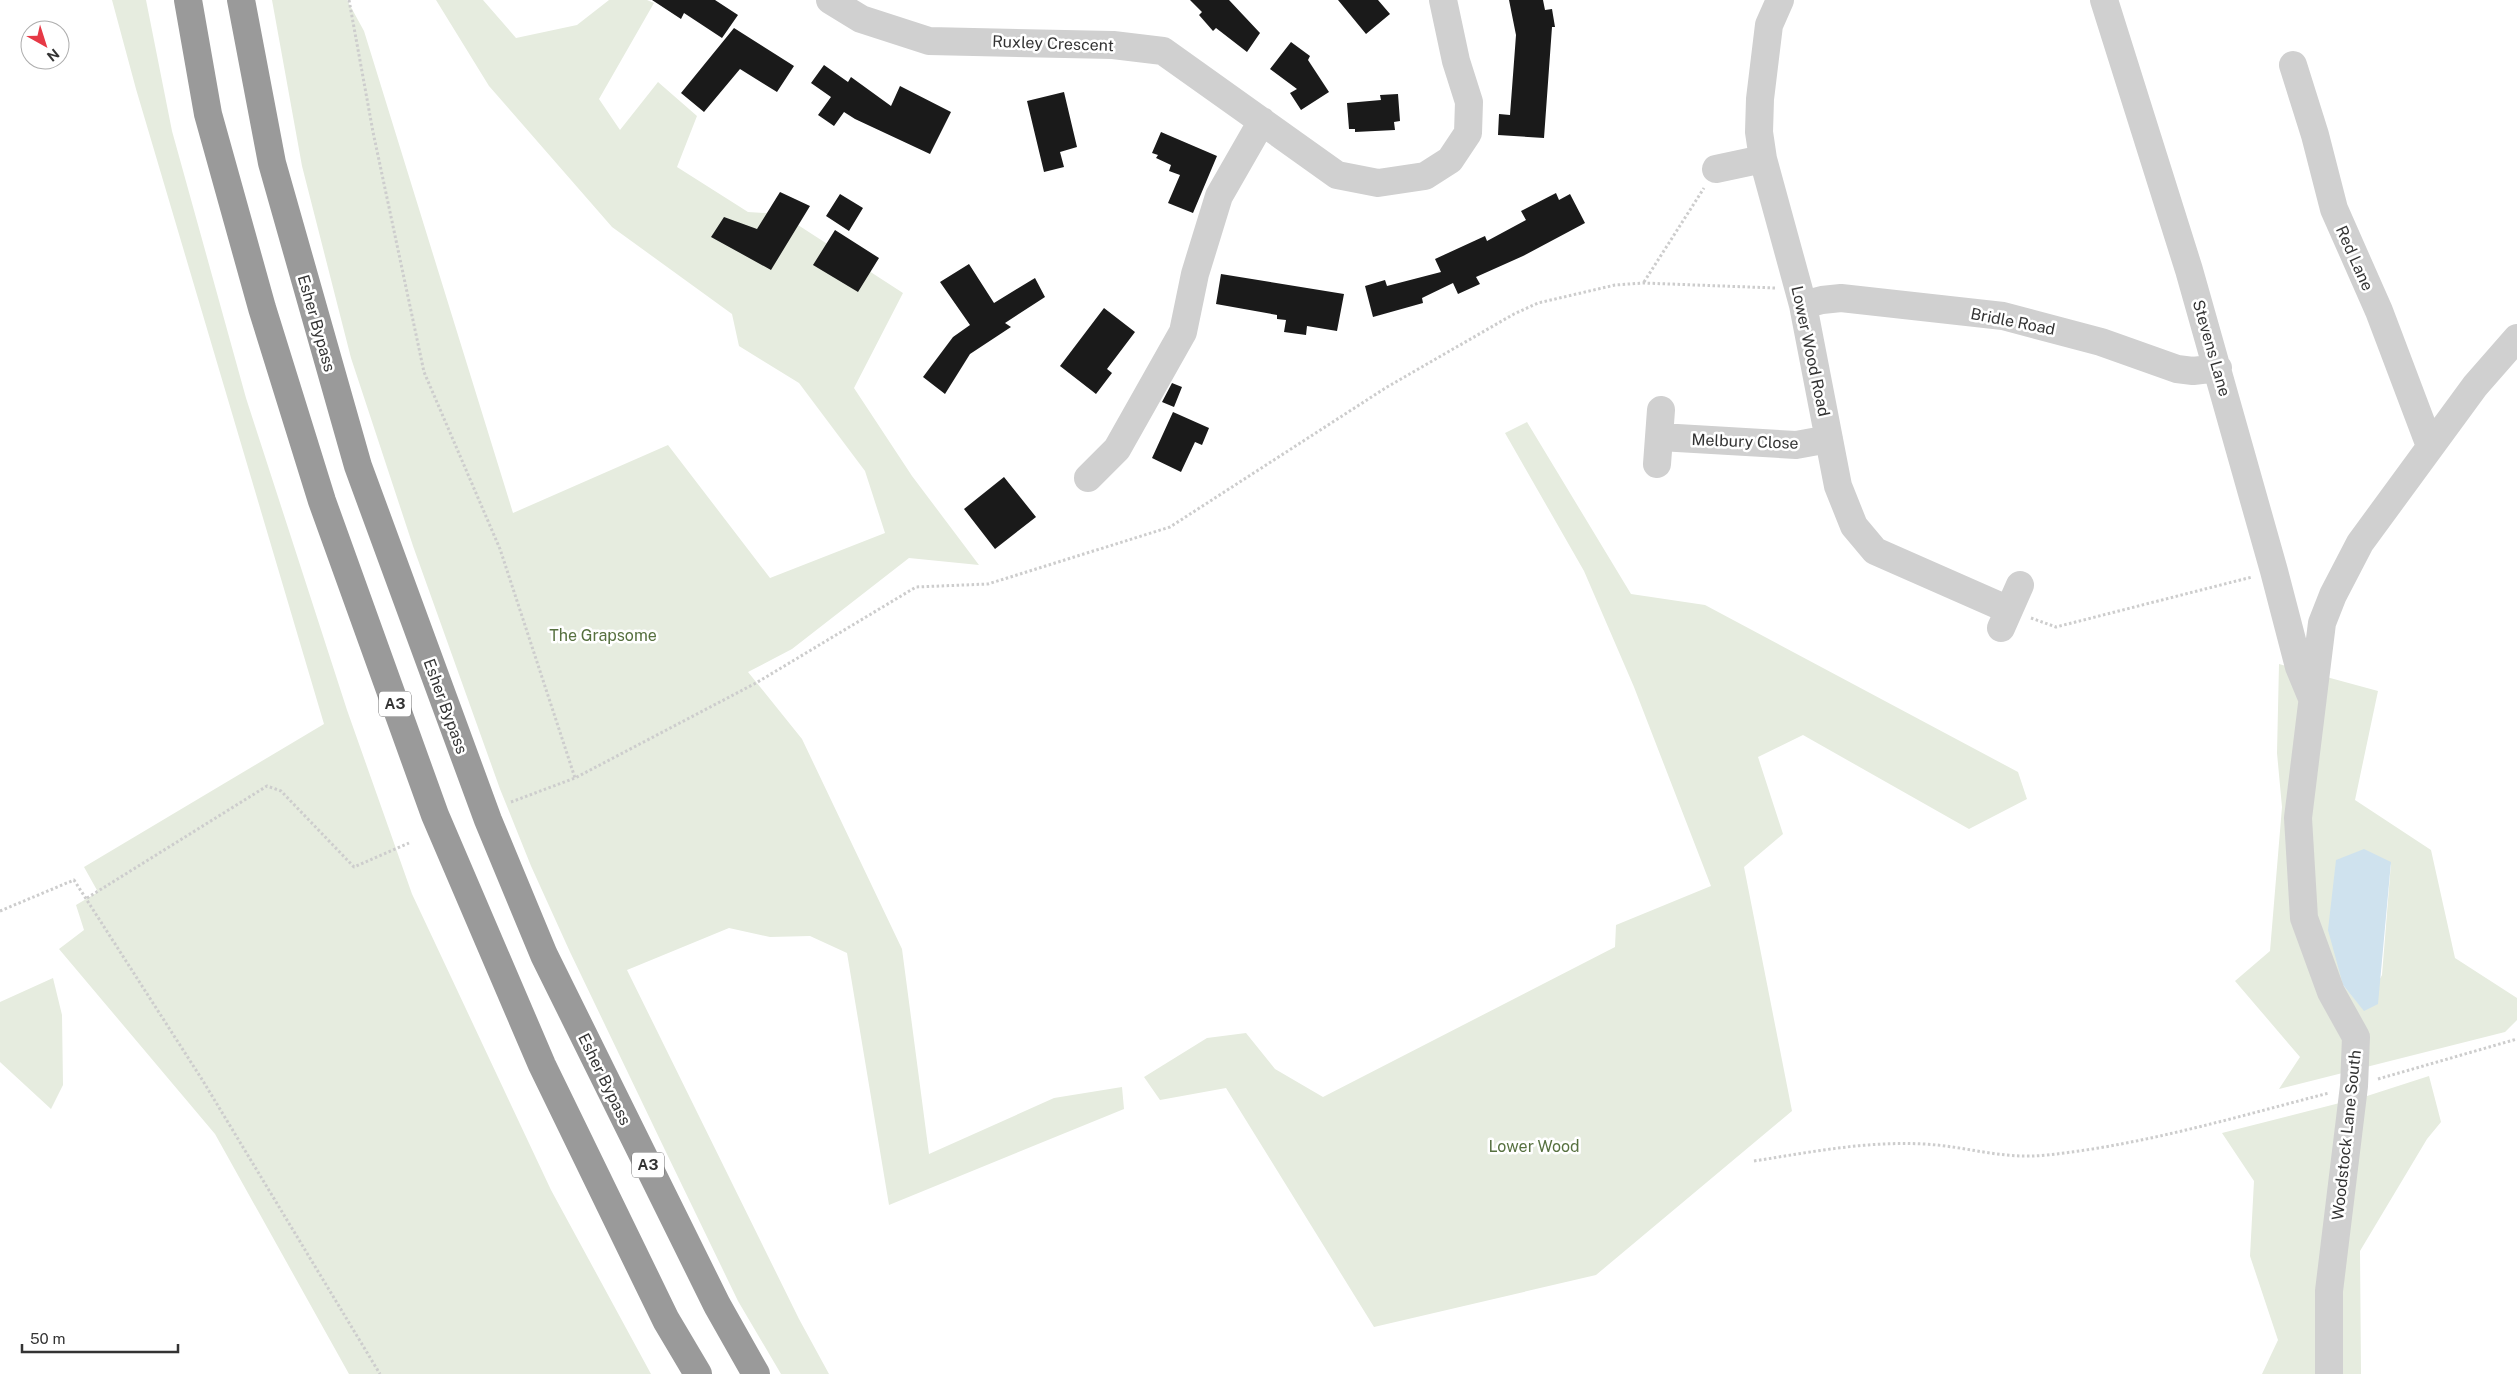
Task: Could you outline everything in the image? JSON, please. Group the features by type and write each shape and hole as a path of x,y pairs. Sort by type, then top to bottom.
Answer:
{"highway":[{"name":"A3","path":"188,0 208,114 262,308 322,501 436,815 542,1065 666,1320 698,1374"},
{"name":"Esher Bypass","path":"241,0 272,163 358,466 488,820 544,955 717,1305 756,1374"}],"street":[{"name":"Ruxley Crescent","path":"830,0 861,19 929,41 1113,45 1163,51 1337,176 1378,183 1425,176 1450,160 1468,132 1469,102 1456,61 1443,0"},
{"name":"Lower Wood Road","path":"1780,0 1769,25 1760,99 1759,132 1763,159 1801,297 1838,486 1854,526 1875,552 2005,619"},
{"name":"Stevens Lane","path":"2104,0 2218,368 2299,667 2312,698"},
{"name":"Red Lane","path":"2293,65 2315,135 2334,209 2379,311 2430,446"},
{"path":"1088,478 1117,449 1184,332 1195,274 1219,196 1262,121"},
{"path":"1716,169 1763,159"},
{"name":"Bridle Road","path":"1801,297 1822,300 1841,298 2003,316 2101,342 2177,369 2193,372 2218,368"},
{"path":"2312,698 2322,623 2333,596 2360,543 2430,446 2476,386 2517,338"},
{"path":"1656,464 1661,410"},
{"name":"Melbury Close","path":"1660,437 1796,445 1829,439"},
{"path":"2005,619 2020,585"},
{"path":"2287,620 2322,623"},
{"name":"Woodstock Lane South","path":"2312,698 2298,818 2304,918 2331,992 2356,1037 2354,1086 2329,1291 2329,1374"}],"path":[{"path":"349,0 373,132 424,372 500,550 575,778"},
{"path":"1643,282 1716,169"},
{"path":"511,802 575,778 756,683 916,587 988,584 1170,527 1388,387 1514,314 1538,303 1615,285 1643,282 1801,297"},
{"path":"2005,619 2056,627 2274,571"},
{"path":"87,898 267,786 281,791 354,867 409,843"},
{"path":"0,911 74,880 203,1080 380,1374"},
{"path":"1754,1161 1859,1144 1925,1144 2001,1156 2046,1155 2140,1140 2354,1086 2517,1039"}],"green space":[{"path":"112,0 146,0 172,131 246,398 347,710 412,894 551,1190 651,1374 349,1374 215,1134 59,949 84,930 76,905 98,892 84,867 324,724 136,89"},
{"name":"The Grapsome","path":"272,0 347,0 364,31 513,513 668,445 770,578 885,533 865,471 799,383 739,346 732,314 612,227 489,86 436,0 483,0 516,38 577,25 609,0 647,0 654,3 599,99 620,130 658,82 697,116 677,167 748,212 781,214 903,293 854,388 912,476 979,565 909,558 792,649 748,672 802,739 902,949 929,1154 1054,1098 1122,1087 1124,1109 889,1205 847,953 810,936 770,937 729,928 627,970 799,1319 829,1374 781,1374 738,1301 570,952 531,866 500,789 413,546 351,358 302,166"},
{"name":"Lower Wood","path":"1527,422 1631,594 1705,605 2018,772 2027,799 1969,829 1803,735 1758,757 1783,834 1744,867 1792,1111 1596,1275 1374,1327 1226,1088 1160,1100 1144,1077 1207,1038 1246,1033 1275,1069 1323,1097 1615,947 1616,925 1711,886 1634,687 1584,571 1505,433"},
{"path":"2279,664 2378,691 2355,800 2431,850 2455,958 2517,998 2517,1020 2505,1032 2279,1089 2300,1057 2235,981 2270,951 2282,807 2277,753","holes":["2391,863 2382,975 2364,1010 2343,985"]},
{"path":"53,978 62,1015 63,1085 51,1109 0,1062 0,1002"},
{"path":"2429,1076 2441,1122 2427,1139 2360,1251 2361,1374 2262,1374 2278,1340 2250,1256 2254,1181 2222,1133 2367,1096"}],"water":[{"path":"2364,849 2391,862 2378,1004 2364,1011 2343,985 2328,930 2336,860"}],"building":[{"path":"652,0 715,0 738,15 722,38 684,13 681,19"},
{"path":"1190,0 1229,0 1260,33 1247,52 1216,28 1213,31 1199,15 1202,12"},
{"path":"1338,0 1378,0 1390,14 1366,34"},
{"path":"1509,0 1543,0 1545,10 1552,9 1555,27 1552,27 1544,138 1498,135 1499,114 1510,115 1516,35"},
{"path":"734,28 794,66 777,92 740,69 704,112 681,93"},
{"path":"1291,42 1310,56 1308,60 1329,92 1301,110 1290,93 1297,89 1270,69"},
{"path":"824,65 848,82 851,77 891,106 900,86 951,112 930,154 844,112 834,126 818,115 831,97 811,83"},
{"path":"1064,92 1077,147 1060,152 1064,167 1044,172 1027,101"},
{"path":"1398,94 1400,121 1394,122 1395,130 1355,132 1355,129 1349,129 1347,103 1381,100 1380,95"},
{"path":"1161,132 1217,156 1193,213 1168,203 1180,175 1169,171 1171,165 1156,158 1158,155 1152,153"},
{"path":"780,192 810,206 771,270 711,237 724,217 757,229"},
{"path":"1556,193 1559,200 1570,194 1585,223 1523,256 1476,277 1480,284 1458,294 1453,283 1422,298 1423,303 1373,317 1365,286 1385,280 1387,286 1441,272 1435,259 1485,236 1487,241 1526,220 1521,211"},
{"path":"840,194 863,208 849,231 826,216"},
{"path":"835,230 879,258 858,292 813,265"},
{"path":"969,264 994,303 1035,278 1045,297 1005,323 1011,327 970,354 945,394 923,377 953,337 970,325 940,282"},
{"path":"1221,274 1344,294 1337,331 1307,326 1306,335 1284,332 1286,320 1277,319 1277,315 1216,304"},
{"path":"1104,308 1135,332 1107,369 1112,373 1096,394 1060,366"},
{"path":"1172,383 1182,387 1174,407 1162,402"},
{"path":"1173,412 1209,428 1202,445 1195,442 1181,472 1152,458"},
{"path":"1004,477 1036,517 995,549 964,509"}]}
